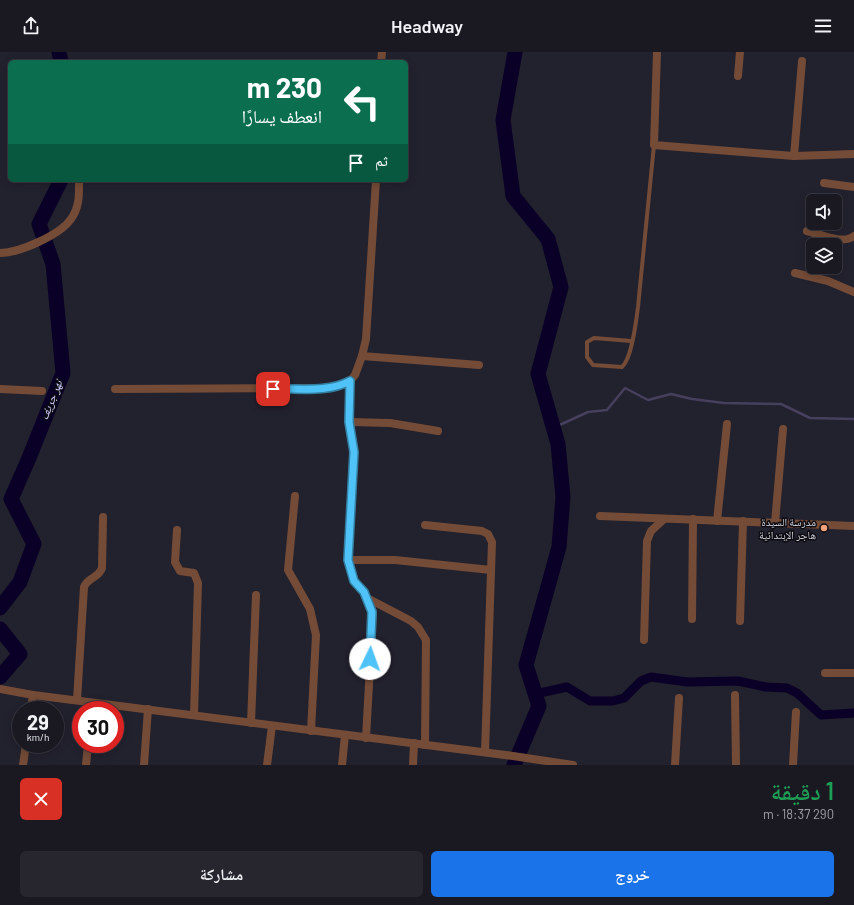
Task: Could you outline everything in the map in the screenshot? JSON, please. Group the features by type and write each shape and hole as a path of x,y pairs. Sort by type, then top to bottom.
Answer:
{"street":[{"path":"657,52 654,145 794,156 854,154 854,148"},
{"path":"738,76 740,52"},
{"path":"794,156 802,61"},
{"path":"0,253 9,253 38,243 65,225 71,219 78,204 79,182"},
{"path":"115,389 323,388 342,385 350,381 355,375 366,339 376,182"},
{"path":"824,183 854,186"},
{"path":"807,231 843,240 850,240 854,236"},
{"path":"795,273 828,281 854,292"},
{"path":"362,356 479,365"},
{"path":"350,381 349,422 354,452 348,560 354,581 368,599 372,612 366,738"},
{"path":"0,389 42,391"},
{"path":"349,422 390,423 438,431"},
{"path":"717,521 727,424"},
{"path":"775,523 783,429"},
{"path":"295,496 288,570 310,610 316,635 311,731"},
{"path":"600,516 854,526"},
{"path":"0,689 33,695 77,700 84,587 87,580 100,574 102,568 103,517"},
{"path":"644,640 647,541 651,531 664,519"},
{"path":"692,619 693,520"},
{"path":"740,621 743,521"},
{"path":"425,525 482,531 488,534 492,542 485,752"},
{"path":"177,530 175,562 180,571 194,573 198,583 194,715"},
{"path":"348,560 395,560 491,570"},
{"path":"251,723 256,595"},
{"path":"368,599 411,621 418,627 426,640 425,745"},
{"path":"825,673 854,674"},
{"path":"32,701 33,695"},
{"path":"735,695 736,765"},
{"path":"675,765 679,698"},
{"path":"124,708 148,709 485,752 573,765"},
{"path":"144,765 148,709"},
{"path":"793,765 796,712"},
{"path":"267,765 272,726"},
{"path":"342,765 345,735"},
{"path":"413,765 414,743"},
{"path":"23,765 25,753"},
{"path":"86,765 87,753"}],"lane":[{"path":"632,341 594,338 587,342 587,357 593,364 622,367 625,364 632,341 637,315 643,268 654,145"}],"waterway":[{"name":"نهر جريف","path":"59,52 61,60"},
{"path":"514,765 539,706 526,665 559,547 563,497 558,444 538,374 561,287 548,239 513,196 503,120 515,52"},
{"name":"نهر جريف","path":"0,608 20,582 34,544 11,499 63,373 53,264 39,224 60,182"},
{"path":"553,428 588,412 607,410 625,388 648,400 671,394 692,399 724,403 781,404 810,418 854,419"},
{"name":"نهر جريف","path":"0,629 20,654 0,677"},
{"path":"535,694 567,687 590,701 613,701 624,698 641,681 651,677 687,682 738,681 766,687 787,688 797,693 821,715 854,713"}],"place":[{"name":"مدرسة السيدة هاجر الإبتدائية","path":"824,528"}],"route":[{"path":"273,389 323,388 342,385 350,381 349,422 354,452 348,560 354,581 364,592 372,612 370,659"}]}
